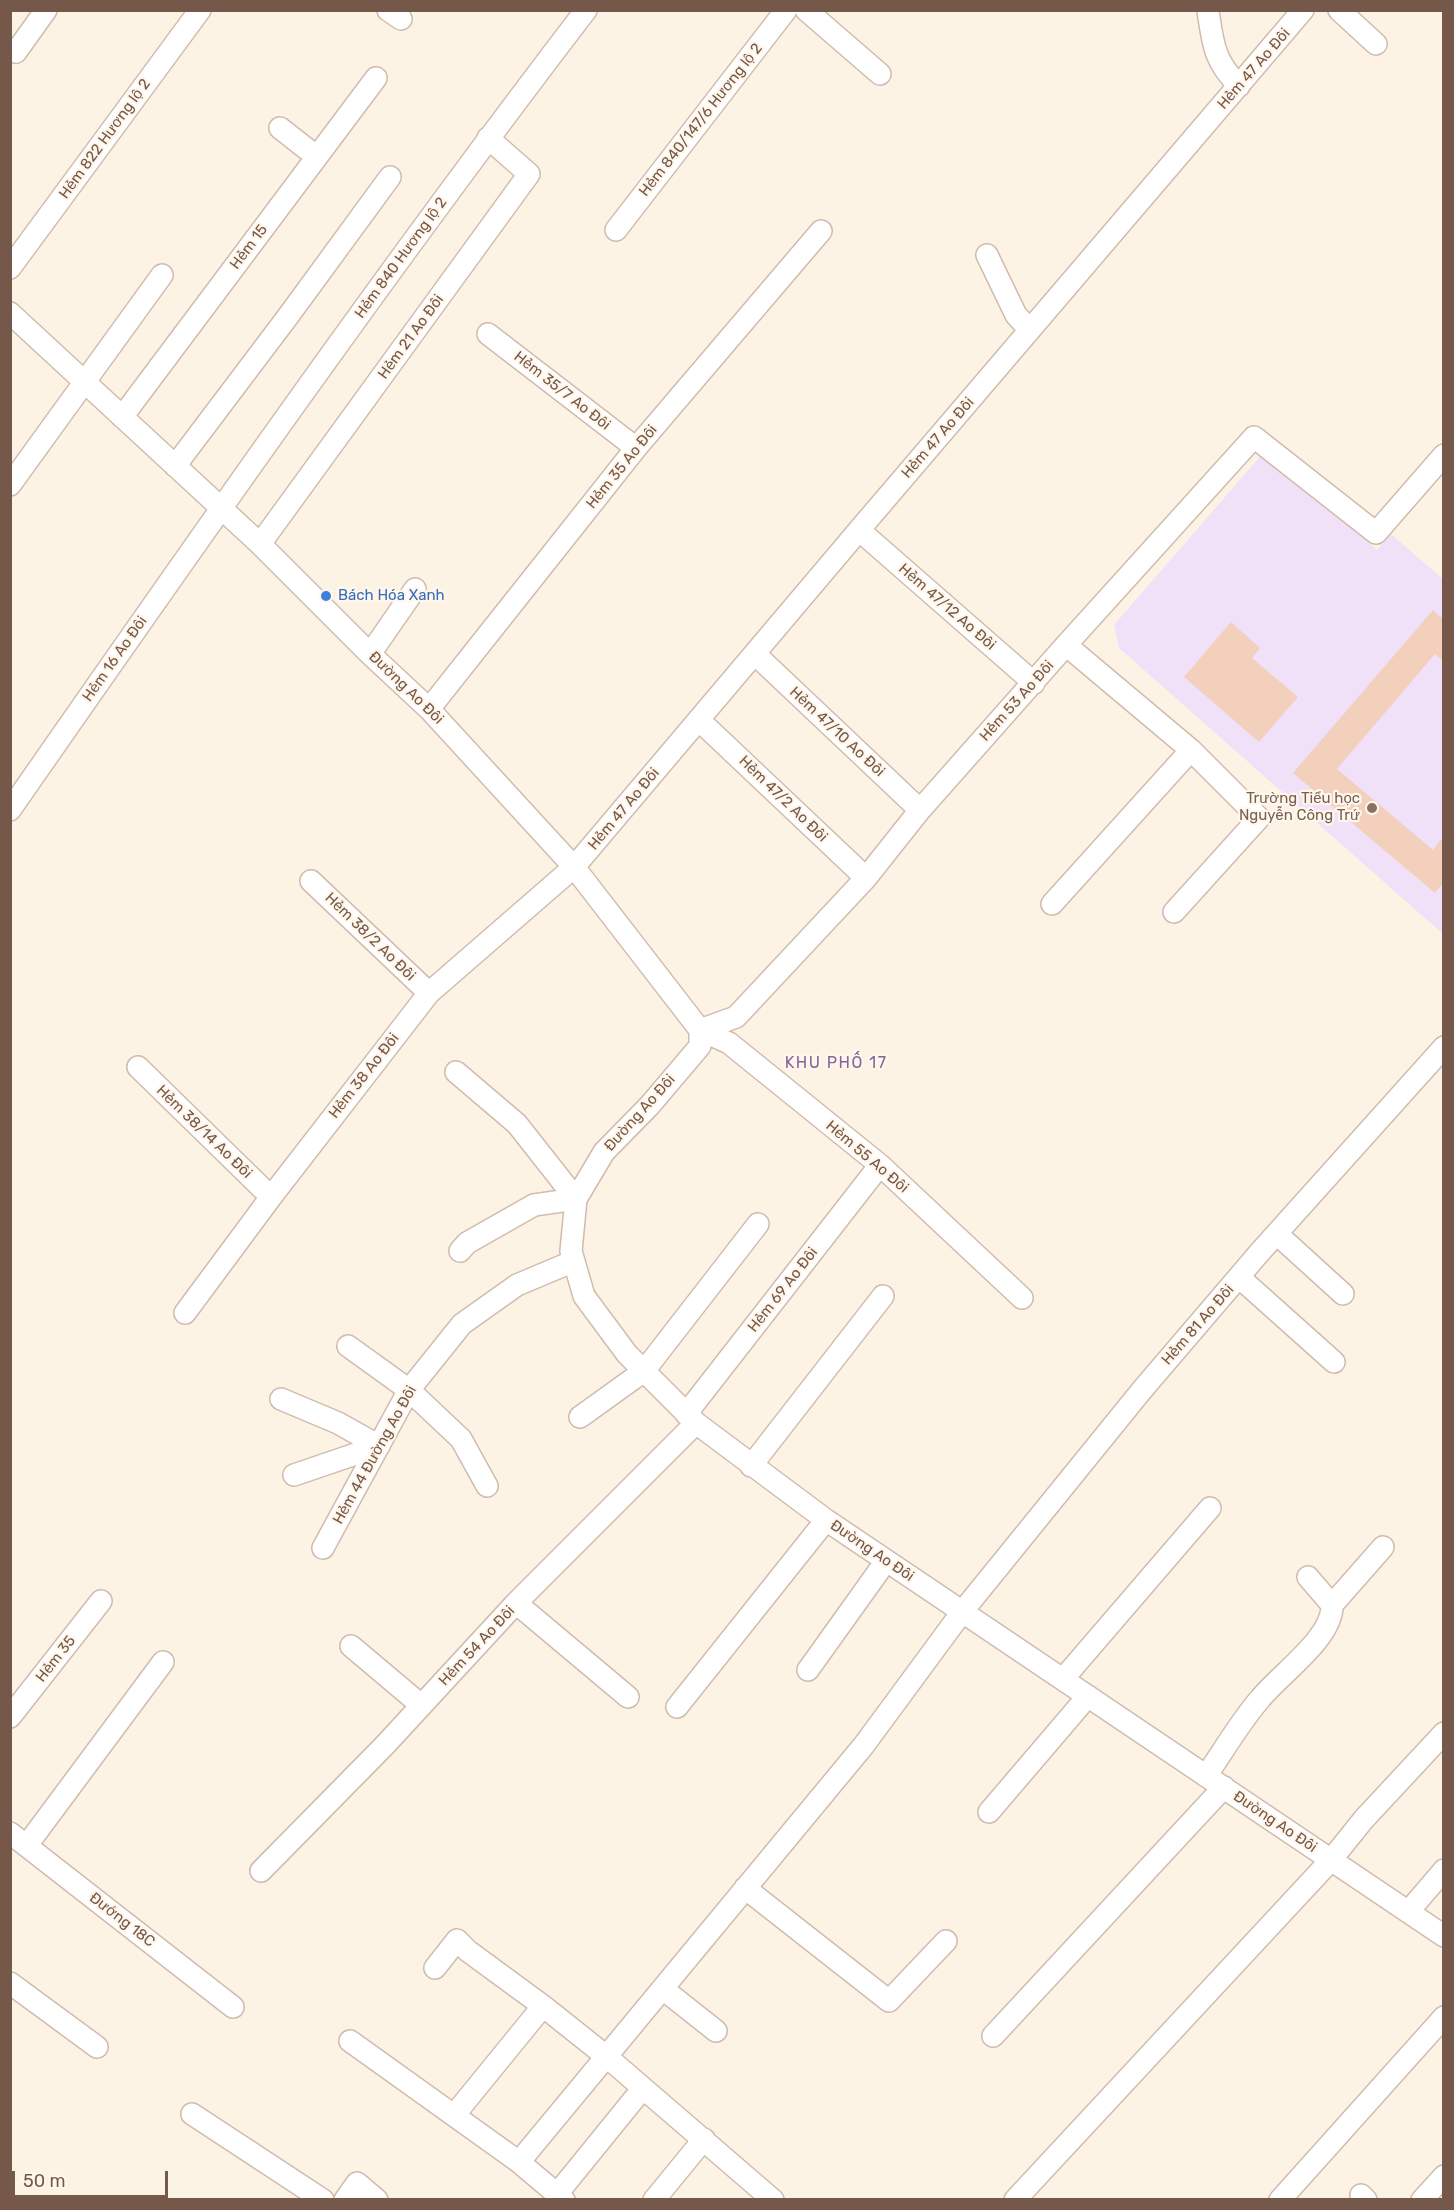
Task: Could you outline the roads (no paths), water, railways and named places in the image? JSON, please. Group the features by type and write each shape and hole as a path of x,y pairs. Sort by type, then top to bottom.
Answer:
{"street":[{"path":"10,50 16,52 46,10"},
{"name":"Hẻm 822 Hương lộ 2","path":"10,268 200,10"},
{"name":"Hẻm 840 Hương lộ 2","path":"220,508 488,138 586,10"},
{"name":"Hẻm 840/147/6 Hương lộ 2","path":"616,230 786,10"},
{"path":"806,10 880,74"},
{"name":"Hẻm 47 Ao Đôi","path":"574,867 1303,10"},
{"path":"1339,10 1376,44"},
{"path":"1208,11 1215,50 1227,74 1239,86"},
{"name":"Hẻm 15","path":"122,417 376,78"},
{"path":"280,128 316,157"},
{"name":"Hẻm 21 Ao Đôi","path":"260,544 529,174 488,138"},
{"path":"175,466 390,177"},
{"name":"Hẻm 35 Ao Đôi","path":"429,709 636,448 821,231"},
{"path":"987,255 1016,315 1030,330"},
{"path":"10,485 162,275"},
{"name":"Đường Ao Đôi","path":"10,313 260,544 370,654 429,709 574,867 700,1030 700,1046 651,1105 604,1152 576,1199 571,1251 584,1296 627,1354 691,1418 751,1466 826,1520 1443,1936"},
{"name":"Hẻm 35/7 Ao Đôi","path":"488,334 636,448"},
{"name":"Hẻm 53 Ao Đôi","path":"700,1030 735,1017 866,878 920,810 1254,437 1376,533 1443,455"},
{"name":"Hẻm 16 Ao Đôi","path":"10,810 220,508"},
{"name":"Hẻm 47/12 Ao Đôi","path":"859,530 1034,683"},
{"path":"370,654 415,589"},
{"path":"1066,645 1191,750 1259,818 1174,912"},
{"name":"Hẻm 47/10 Ao Đôi","path":"755,654 920,810"},
{"name":"Hẻm 47/2 Ao Đôi","path":"699,720 866,878"},
{"path":"1052,904 1191,750"},
{"name":"Hẻm 38 Ao Đôi","path":"185,1313 271,1197 429,993 574,867"},
{"name":"Hẻm 38/2 Ao Đôi","path":"311,881 429,993"},
{"name":"Hẻm 55 Ao Đôi","path":"700,1030 729,1043 880,1165 1022,1298"},
{"name":"Hẻm 81 Ao Đôi","path":"519,2162 864,1745 962,1612 1142,1390 1443,1047"},
{"name":"Hẻm 38/14 Ao Đôi","path":"138,1068 271,1197"},
{"path":"456,1072 517,1124 576,1199"},
{"name":"Hẻm 69 Ao Đôi","path":"691,1418 880,1165"},
{"path":"460,1251 466,1243 534,1205 576,1199"},
{"path":"580,1417 644,1371 758,1224"},
{"path":"1277,1234 1343,1294"},
{"name":"Hẻm 44 Đường Ao Đôi","path":"323,1548 409,1390 462,1324 517,1286 574,1261"},
{"path":"1240,1278 1334,1362"},
{"path":"751,1466 884,1296"},
{"path":"348,1346 409,1390 461,1439 487,1486"},
{"path":"281,1399 339,1424 379,1446"},
{"name":"Hẻm 54 Ao Đôi","path":"261,1871 385,1745 691,1418"},
{"path":"294,1475 379,1446"},
{"path":"1064,1679 1210,1508"},
{"path":"677,1707 826,1520"},
{"path":"1332,1605 1383,1547"},
{"path":"808,1670 886,1561"},
{"path":"1206,1776 1259,1699 1320,1636 1332,1616 1332,1605 1308,1577"},
{"name":"Hẻm 35","path":"10,1717 101,1601"},
{"path":"516,1603 628,1697"},
{"path":"351,1646 421,1705"},
{"path":"19,1839 163,1662"},
{"path":"989,1812 1088,1696"},
{"path":"1015,2199 1331,1860 1364,1819 1443,1733"},
{"path":"993,2036 1224,1787"},
{"name":"Đướng 18C","path":"19,1839 233,2007"},
{"path":"1408,1912 1443,1870"},
{"path":"745,1888 889,2001 946,1941"},
{"path":"435,1968 457,1940 504,1979 607,2056 772,2199"},
{"path":"10,1983 97,2047"},
{"path":"663,1989 716,2031"},
{"path":"455,2114 543,2006"},
{"path":"1280,2199 1443,2018"},
{"path":"351,2041 455,2114 561,2197 643,2088"},
{"path":"192,2114 323,2199"},
{"path":"654,2199 704,2139"},
{"path":"1422,2199 1443,2176"},
{"path":"351,2191 377,2199"}],"place":[{"name":"Bách Hóa Xanh","path":"326,596"},
{"name":"Trường Tiểu học Nguyễn Công Trứ","path":"1372,808"}],"district":[{"name":"KHU PHỐ 17","path":"836,1063"}]}
